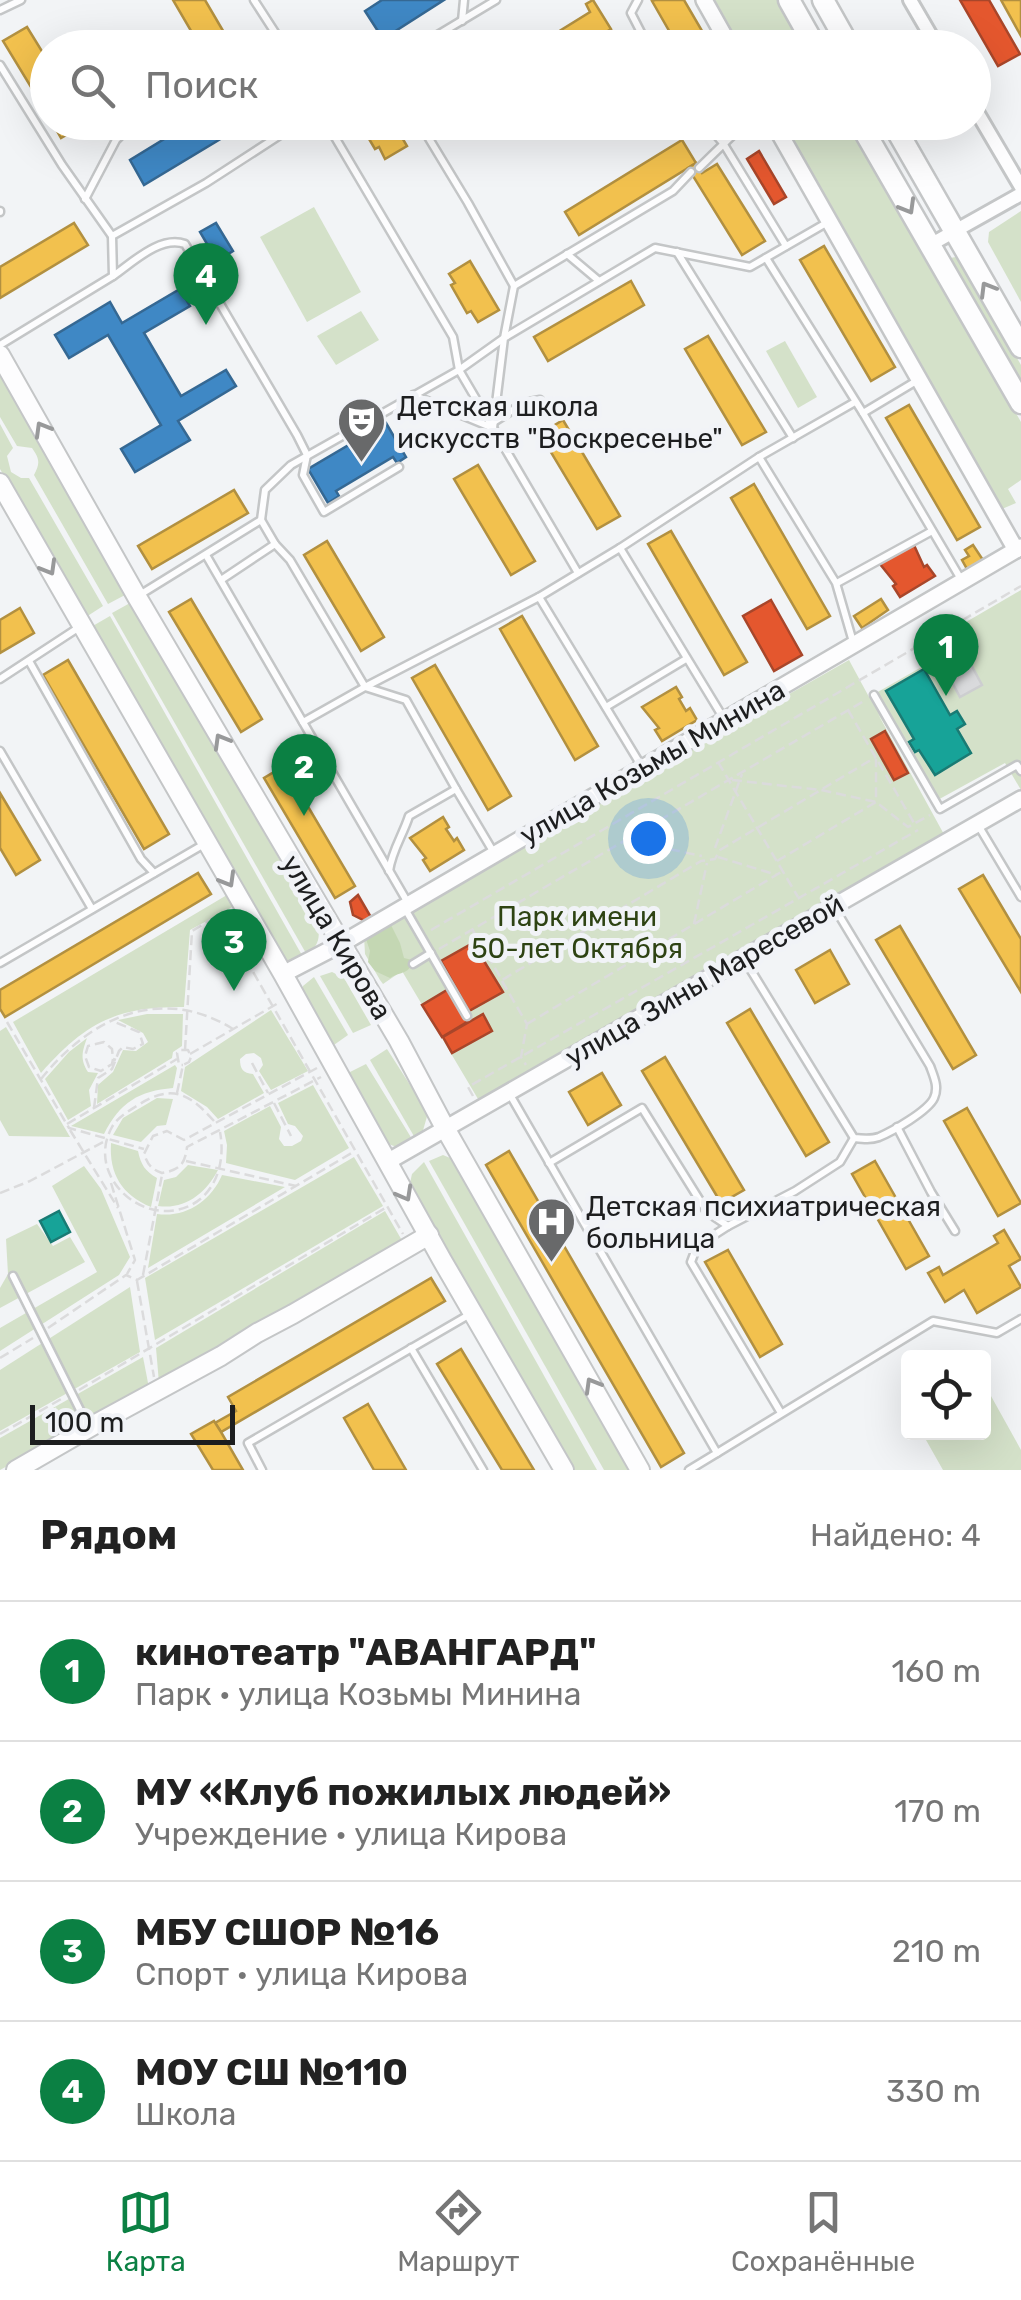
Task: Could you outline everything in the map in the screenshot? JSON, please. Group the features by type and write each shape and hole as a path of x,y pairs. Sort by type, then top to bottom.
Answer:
{"highway":[{"path":"789,0 806,30"},
{"path":"823,0 840,30"},
{"path":"869,140 1021,402"},
{"path":"902,140 1021,347"}],"main road":[{"name":"улица Кирова","path":"0,356 399,1041 640,1470"},
{"path":"0,484 564,1470"},
{"path":"27,1467 428,1235"}],"street":[{"path":"704,0 721,30"},
{"path":"911,0 928,30"},
{"path":"930,245 1021,190 991,137"},
{"path":"784,140 1018,548"},
{"name":"улица Козьмы Минина","path":"283,974 1018,548"},
{"name":"улица Зины Маресевой","path":"387,1162 1021,799"}],"lane":[{"path":"0,10 21,0"},
{"path":"254,0 273,30"},
{"path":"462,21 464,0"},
{"path":"447,30 496,0"},
{"path":"638,0 631,13 640,30"},
{"path":"0,64 30,113"},
{"path":"47,140 112,236 112,276"},
{"path":"86,199 116,140"},
{"path":"112,236 272,140"},
{"path":"337,140 453,337 458,370 578,573"},
{"path":"430,140 514,286 492,424"},
{"path":"721,140 786,246"},
{"path":"514,286 672,191 727,140"},
{"path":"494,854 406,700 364,686 262,520 265,490 291,464 458,370 655,248 750,268 830,221"},
{"path":"0,345 164,243 176,241 185,244 297,435 306,456 303,475 324,512 400,467"},
{"path":"676,252 793,438"},
{"path":"568,254 599,281"},
{"path":"766,258 962,582"},
{"path":"863,413 919,379"},
{"path":"413,395 492,424"},
{"path":"492,424 524,402 540,400"},
{"path":"302,722 539,597 855,402"},
{"path":"759,458 836,583 853,645"},
{"path":"137,597 262,520"},
{"path":"836,583 932,531"},
{"path":"221,580 275,544"},
{"path":"620,548 724,720"},
{"path":"206,555 468,1016"},
{"path":"539,597 643,768"},
{"path":"0,680 82,625"},
{"path":"606,707 686,658"},
{"path":"28,661 141,860 154,873"},
{"path":"874,695 940,809 1017,765 1021,771"},
{"path":"0,752 92,910"},
{"path":"388,870 408,816 456,789"},
{"path":"977,824 1021,897"},
{"path":"0,963 207,842"},
{"path":"834,906 936,1080 935,1096 927,1108 878,1137 854,1138"},
{"path":"413,964 431,953"},
{"path":"744,958 854,1138"},
{"path":"508,1092 717,1454"},
{"path":"549,1163 642,1108 707,1212 728,1226"},
{"path":"897,1127 955,1231"},
{"path":"782,1413 691,1262 697,1246 840,1162 854,1138"},
{"path":"12,1276 89,1428"},
{"path":"262,1470 248,1443 473,1312"},
{"path":"689,1470 933,1321 998,1333 1021,1319"},
{"path":"411,1348 483,1470"}],"path":[{"path":"421,936 1021,586"},
{"path":"431,953 874,695"},
{"path":"473,1097 468,1087 918,830 848,710"},
{"path":"502,980 702,859 708,851 757,828 876,757"},
{"path":"876,757 876,802"},
{"path":"718,762 799,898"},
{"path":"717,857 743,771"},
{"path":"729,780 821,790 876,802 908,827 940,809"},
{"path":"777,861 876,802"},
{"path":"626,840 707,862"},
{"path":"707,862 717,857 777,875"},
{"path":"694,924 707,862"},
{"path":"526,1024 783,871"},
{"path":"185,1050 192,931 241,902"},
{"path":"220,914 410,1247"},
{"path":"472,930 526,1024 521,1057 527,1066"},
{"path":"190,1054 272,1006"},
{"path":"41,1079 70,1046 111,1020 167,1009 187,1011 234,1029"},
{"path":"94,1108 96,1081 102,1073 112,1069 123,1047 138,1048 143,1044 140,1032 111,1020"},
{"path":"7,1022 119,1211"},
{"path":"93,1029 85,1056 89,1068 102,1073"},
{"path":"88,1046 104,1042 112,1049 115,1060"},
{"path":"182,1065 190,1062 190,1054 185,1050"},
{"path":"182,1065 177,1054 185,1050"},
{"path":"68,1126 177,1059"},
{"path":"184,1140 331,1061"},
{"path":"252,1063 268,1094"},
{"path":"177,1094 182,1065"},
{"path":"187,1147 314,1080"},
{"path":"0,1358 126,1275 135,1260 109,1176 106,1149 112,1128 122,1115 164,1092 202,1106 216,1122"},
{"path":"273,1102 291,1136"},
{"path":"68,1126 146,1149"},
{"path":"109,1176 124,1196 144,1208 182,1210 214,1184 221,1168 220,1130"},
{"path":"167,1131 184,1140 187,1147 180,1168 162,1174 152,1169 144,1154 153,1136 160,1132 167,1131"},
{"path":"0,1194 108,1139"},
{"path":"137,1280 354,1151"},
{"path":"185,1161 296,1186"},
{"path":"143,1276 162,1174"},
{"path":"0,1434 150,1350 387,1207"},
{"path":"126,1275 137,1280"},
{"path":"137,1280 156,1392"}],"green space":[{"path":"715,0 778,0 796,30 732,30"},
{"path":"793,140 859,140 1021,422 1021,480 1008,489 1016,503 1002,509"},
{"path":"314,207 361,292 307,322 260,237"},
{"path":"1021,211 1021,302 988,242 989,232"},
{"path":"956,257 1021,365 1021,385 951,264 950,258"},
{"path":"361,311 379,340 336,365 317,336"},
{"path":"785,341 817,397 798,408 766,351"},
{"path":"0,376 125,595 108,604 34,475 38,462 35,452 17,446 0,417"},
{"path":"0,424 13,448 7,456 11,472 29,478 103,606 86,617 0,469"},
{"name":"Парк имени 50-лет Октября","path":"1021,590 1021,790 1005,763 934,802 878,714 946,838 481,1104 402,971 383,984 380,980 365,954 364,936 849,660 869,697 925,665 918,650"},
{"path":"130,603 317,924 318,941 307,955 112,613"},
{"path":"110,616 303,957 290,962 283,959 91,627"},
{"path":"232,892 238,904 190,930 184,1007 140,1010 104,1021 72,1041 41,1073 13,1022"},
{"path":"391,925 404,958 412,960 407,970 390,978 375,971 368,962 366,939 371,932"},
{"path":"332,972 344,978 371,1025 353,1033 320,976"},
{"path":"314,977 348,1035 331,1047 302,995 303,986"},
{"path":"271,1010 308,1071 271,1090 259,1071 263,1065 261,1058 254,1053 246,1054 240,1059 241,1068 253,1074 264,1093 218,1119 181,1091 185,1067"},
{"path":"147,1014 183,1014 182,1046 173,1052 172,1058 97,1104 98,1085 113,1072 123,1050 136,1051 148,1042 143,1033 118,1020"},
{"path":"6,1027 70,1137 9,1136 0,1120 0,1031"},
{"path":"87,1038 84,1063 88,1072 98,1073 89,1090 91,1106 68,1120 45,1079"},
{"path":"387,1049 428,1113 422,1134 415,1138 370,1060"},
{"path":"366,1064 412,1139 404,1145 392,1145 385,1139 348,1073"},
{"path":"175,1065 173,1088 132,1100 104,1134 71,1126"},
{"path":"313,1085 349,1148 295,1180 226,1163 224,1131 270,1106 281,1127 279,1139 284,1146 301,1141 303,1136 288,1124 278,1103"},
{"path":"157,1098 173,1099 166,1125 157,1126 141,1142 113,1135 123,1118"},
{"path":"111,1143 138,1151 144,1167 157,1178 151,1207 132,1196 119,1182 112,1164"},
{"path":"443,1155 455,1160 632,1470 604,1470 429,1161"},
{"path":"354,1157 383,1206 155,1340 145,1278"},
{"path":"424,1162 597,1470 573,1470 410,1183 412,1174"},
{"path":"188,1165 218,1170 194,1198 168,1207 158,1206 164,1180 176,1177"},
{"path":"84,1166 101,1189 130,1257 119,1275 0,1351 0,1328 97,1272 52,1186"},
{"path":"222,1175 285,1187 148,1268 157,1214 178,1213 196,1206 211,1193"},
{"path":"385,1211 404,1244 159,1383 156,1348"},
{"path":"37,1224 53,1246 70,1237 85,1262 0,1308 0,1288 8,1274 6,1239"},
{"path":"130,1287 140,1352 0,1431 0,1370"},
{"path":"143,1357 149,1388 0,1470 0,1438"},
{"path":"991,1396 1021,1450 1021,1470 943,1470 926,1440 991,1440"}],"building: Жильё":[{"path":"173,0 205,0 223,30 190,30"},
{"path":"593,0 611,29 561,30 590,12 586,4"},
{"path":"684,0 702,30 669,30 652,1"},
{"path":"1001,0 1021,0 1021,36"},
{"path":"27,27 30,32 30,85 3,41"},
{"path":"370,140 404,140 407,146 385,159 379,147 375,149"},
{"path":"682,140 696,163 579,235 565,212"},
{"path":"696,163 702,173 717,164 765,241 742,255 688,168"},
{"path":"74,223 88,245 0,298 0,267"},
{"path":"824,246 895,367 871,381 800,260"},
{"path":"470,261 499,310 478,322 471,311 467,313 449,274"},
{"path":"631,281 644,305 548,361 534,337"},
{"path":"708,336 766,432 742,445 685,349"},
{"path":"909,405 980,527 957,540 886,418"},
{"path":"563,420 620,516 597,529 540,434"},
{"path":"478,465 535,561 511,575 454,479"},
{"path":"754,484 830,616 807,629 731,498"},
{"path":"234,490 248,513 152,569 138,546"},
{"path":"671,531 747,662 724,675 648,544"},
{"path":"327,541 384,637 361,651 304,555"},
{"path":"973,545 983,560 967,569 962,560 969,556 965,550"},
{"path":"191,599 262,719 241,732 169,612"},
{"path":"881,599 888,610 862,628 854,616"},
{"path":"20,608 34,633 0,653 0,620"},
{"path":"522,616 598,746 575,760 500,629"},
{"path":"68,660 169,834 144,849 43,675"},
{"path":"435,665 511,796 488,810 412,678"},
{"path":"676,687 686,711 690,708 697,720 662,741 655,730 659,728 642,707"},
{"path":"284,766 355,886 335,898 264,778"},
{"path":"0,793 40,860 16,875 0,848"},
{"path":"443,817 449,827 446,829 464,850 430,871 423,860 426,858 410,838"},
{"path":"198,873 211,894 5,1017 0,1009 0,990"},
{"path":"983,875 1021,939 1021,992 959,889"},
{"path":"900,926 976,1055 953,1069 876,940"},
{"path":"830,950 849,984 815,1003 796,970"},
{"path":"750,1009 829,1142 806,1156 727,1023"},
{"path":"665,1057 744,1190 721,1203 642,1071"},
{"path":"602,1073 621,1105 588,1125 569,1092"},
{"path":"967,1108 1021,1203 998,1216 944,1121"},
{"path":"509,1151 684,1453 661,1467 486,1165"},
{"path":"875,1161 929,1256 906,1269 852,1174"},
{"path":"1004,1230 1021,1259 1009,1266 1021,1287 977,1313 964,1290 945,1302 928,1273 939,1267 943,1275 998,1243 994,1236"},
{"path":"728,1250 782,1344 760,1357 705,1262"},
{"path":"431,1278 445,1301 221,1432 215,1423 236,1411 228,1397"},
{"path":"461,1349 534,1470 502,1470 437,1364"},
{"path":"368,1404 406,1470 374,1470 344,1418"},
{"path":"214,1421 243,1470 213,1470 191,1434"}],"building: Торговля":[{"path":"960,0 989,0 1020,54 998,66 991,54 991,30 977,30"},
{"path":"759,151 786,197 774,204 747,159"},
{"path":"913,543 924,567 927,565 935,576 900,597 893,586 896,584 880,564"},
{"path":"771,600 802,655 774,671 743,616"},
{"path":"885,731 908,773 894,780 871,739"},
{"path":"358,895 372,919 365,921 353,915 350,902"},
{"path":"473,943 503,992 469,1011 441,961"},
{"path":"447,990 467,1022 442,1037 422,1005"},
{"path":"483,1014 492,1031 452,1053 443,1037"}],"building: Школы":[{"path":"382,0 444,0 397,30 377,30 365,11"},
{"path":"163,140 219,140 144,185 130,160"},
{"path":"216,223 233,251 217,261 200,232"},
{"path":"180,289 190,306 144,333 181,396 226,370 236,386 178,421 190,440 135,472 121,449 161,425 108,335 69,358 55,335 110,302 122,323"},
{"path":"386,423 406,457 397,463 393,457 336,491 339,496 328,503 308,469"}],"building: Учреждения":[{"path":"924,669 950,715 957,711 965,724 957,729 971,753 935,775 909,742 914,739 886,691"},
{"path":"59,1211 70,1232 51,1242 40,1221"}],"building: Прочее":[{"path":"968,659 982,685 960,697 946,671"}],"place":[{"name":"МОУ СШ №110","path":"206,325"},
{"name":"Детская школа искусств \"Воскресенье\"","path":"362,464"},
{"name":"кинотеатр \"АВАНГАРД\"","path":"946,696"},
{"name":"МУ «Клуб пожилых людей»","path":"304,816"},
{"name":"МБУ СШОР №16","path":"234,991"},
{"name":"Детская психиатрическая больница","path":"551,1264"}]}
